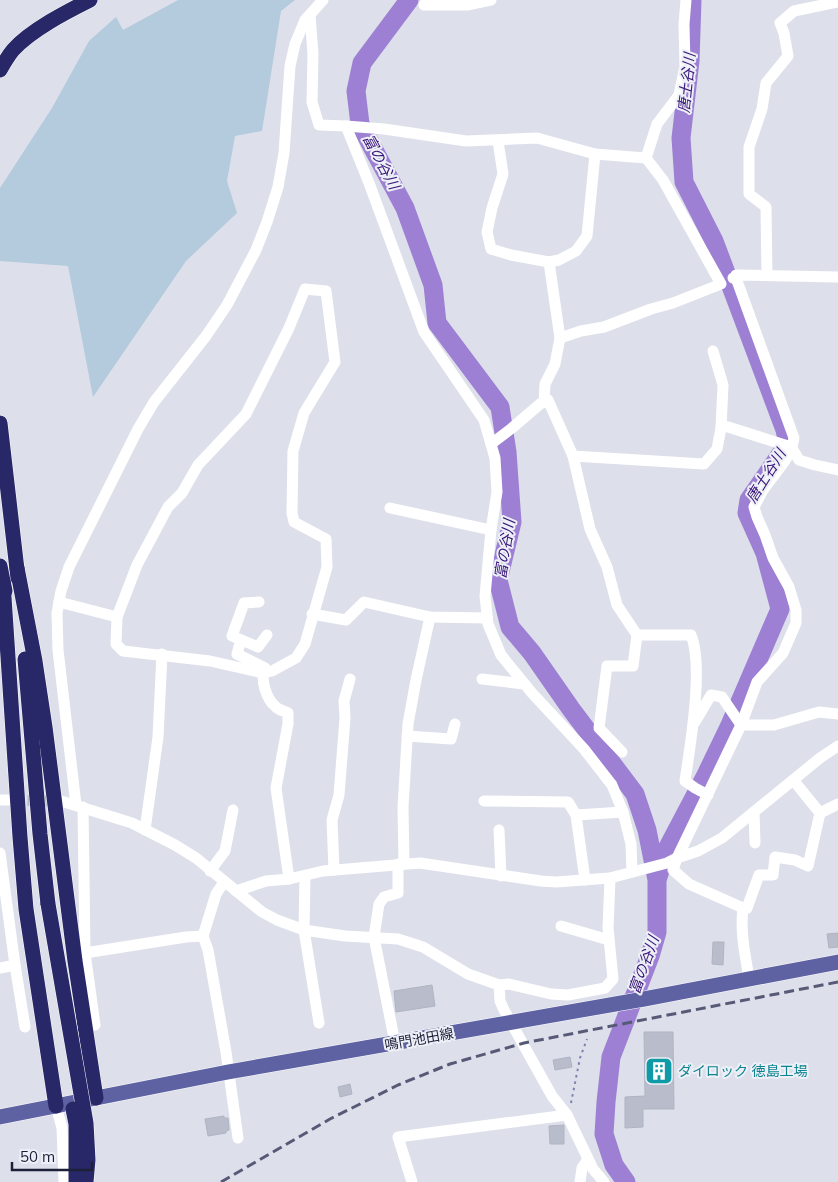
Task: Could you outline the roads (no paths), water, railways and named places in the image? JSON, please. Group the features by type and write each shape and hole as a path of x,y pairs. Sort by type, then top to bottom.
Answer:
{"highway":[{"path":"0,70 14,50 40,29 64,13 90,0"},
{"path":"0,423 17,568 40,834 43,904 86,1123 88,1160 86,1182"},
{"path":"0,566 17,662 43,904 76,1124 76,1182"},
{"path":"17,568 35,661 45,728 75,961 96,1098"},
{"path":"3,582 26,909 56,1106"}],"main road":[{"name":"鳴門池田線","path":"0,1117 228,1072 644,999 838,962"}],"street":[{"path":"95,1024 85,953 79,806 58,650 57,613 59,602 68,567 138,429 154,402 227,306 256,250 278,187 284,153 290,66 295,44 305,20 323,0"},
{"path":"428,0 424,5 467,5 491,0"},
{"path":"646,158 657,124 678,95 685,66 684,24 686,0"},
{"path":"767,275 766,207 749,194 749,147 762,109 766,83 788,56 784,33 780,23 794,11 837,3"},
{"path":"310,15 313,54 312,102 320,125 384,129 466,141 537,138 595,154 646,158 663,180 727,279 794,438 786,445 782,466 765,486 754,507 773,558 789,587 796,610 796,623 782,653 757,682 737,719 672,860 673,870 689,884 743,908 747,908 759,875 773,875 775,857 795,860 808,866 820,813"},
{"path":"347,126 424,332 484,420 495,458 497,492 491,530 485,596 488,624 501,655 524,684 584,749 612,785 623,812 631,844 634,871"},
{"path":"498,141 503,174 492,208 487,232 491,249 548,262 558,260 576,251 587,236 595,154"},
{"path":"544,402 545,384 555,364 560,338 548,262"},
{"path":"560,338 581,331 604,327 651,309 673,303 721,284 736,275 838,277"},
{"path":"305,289 326,291 335,362 304,413 293,451 292,513 294,522 326,539 327,567 312,614 305,644 296,658 272,671 263,673 210,661 123,651 116,644 117,617 137,564 168,507 182,493 198,465 246,414 289,328 305,289"},
{"path":"573,456 704,464 717,449 721,428 723,385 713,351"},
{"path":"491,444 540,404 548,400 573,456 590,529 607,567 617,604 637,635 633,666 607,666 599,728 622,752"},
{"path":"721,428 725,426 786,445 800,460 815,466 838,470"},
{"path":"390,508 491,530"},
{"path":"59,602 117,617"},
{"path":"259,602 244,603 232,636 258,647 267,635"},
{"path":"312,614 346,620 364,602 430,617 487,618"},
{"path":"395,1043 374,937 379,904 384,897 398,892 407,736 416,680 430,617"},
{"path":"637,635 691,635 695,644 696,671 693,726 685,781 703,792"},
{"path":"241,640 237,654 265,668 263,673 266,694 275,706 288,713 288,724 276,788 289,880"},
{"path":"145,830 158,737 162,654"},
{"path":"334,870 332,820 339,795 345,718 344,701 350,679"},
{"path":"482,679 524,684"},
{"path":"693,726 711,695 722,697 737,719 774,725 820,712 838,714"},
{"path":"407,736 450,739 455,724"},
{"path":"236,891 266,880 289,880 334,870 420,863 501,876 556,882 610,878 698,851 722,838 820,758 838,746"},
{"path":"794,781 820,813"},
{"path":"61,801 132,823 196,858 224,882 270,916 304,930 345,936 398,939 423,947 468,974 499,985 509,984 551,994 568,995 605,988 613,979 609,940 610,878"},
{"path":"484,801 568,802 576,815 586,880"},
{"path":"820,813 838,804"},
{"path":"210,871 225,851 233,810"},
{"path":"576,815 623,812"},
{"path":"754,812 755,843"},
{"path":"499,830 501,876"},
{"path":"0,853 25,1027"},
{"path":"305,876 304,930 319,1023"},
{"path":"224,882 216,894 203,936 208,950 238,1138"},
{"path":"743,908 742,938 749,978"},
{"path":"561,926 609,940"},
{"path":"85,953 203,936"},
{"path":"0,968 15,965"},
{"path":"499,985 500,1001 511,1022 552,1096 567,1115 593,1169 604,1182"},
{"path":"56,1106 62,1128 64,1182"},
{"path":"412,1182 398,1137 567,1115"},
{"path":"580,1182 582,1168 588,1159"}],"waterway":[{"name":"富の谷川","path":"409,0 362,63 356,91 360,124 405,208 433,285 437,323 500,407 507,452 512,522 498,580 510,627 532,653 571,709 635,794 647,830 657,880 657,932 650,956 611,1057 606,1102 604,1134 614,1165 626,1182"},
{"name":"唐土谷川","path":"658,877 666,851 730,725 780,609 765,553 747,513 749,500 785,448 787,440 785,430 714,241 684,182 681,138 690,61 692,0"}],"tunnel":[{"path":"11,800 61,801"}],"railway":[{"path":"221,1182 330,1119 398,1085 450,1064 524,1043 838,982"}],"place":[{"name":"ダイロック 徳島工場","path":"659,1071"}]}
